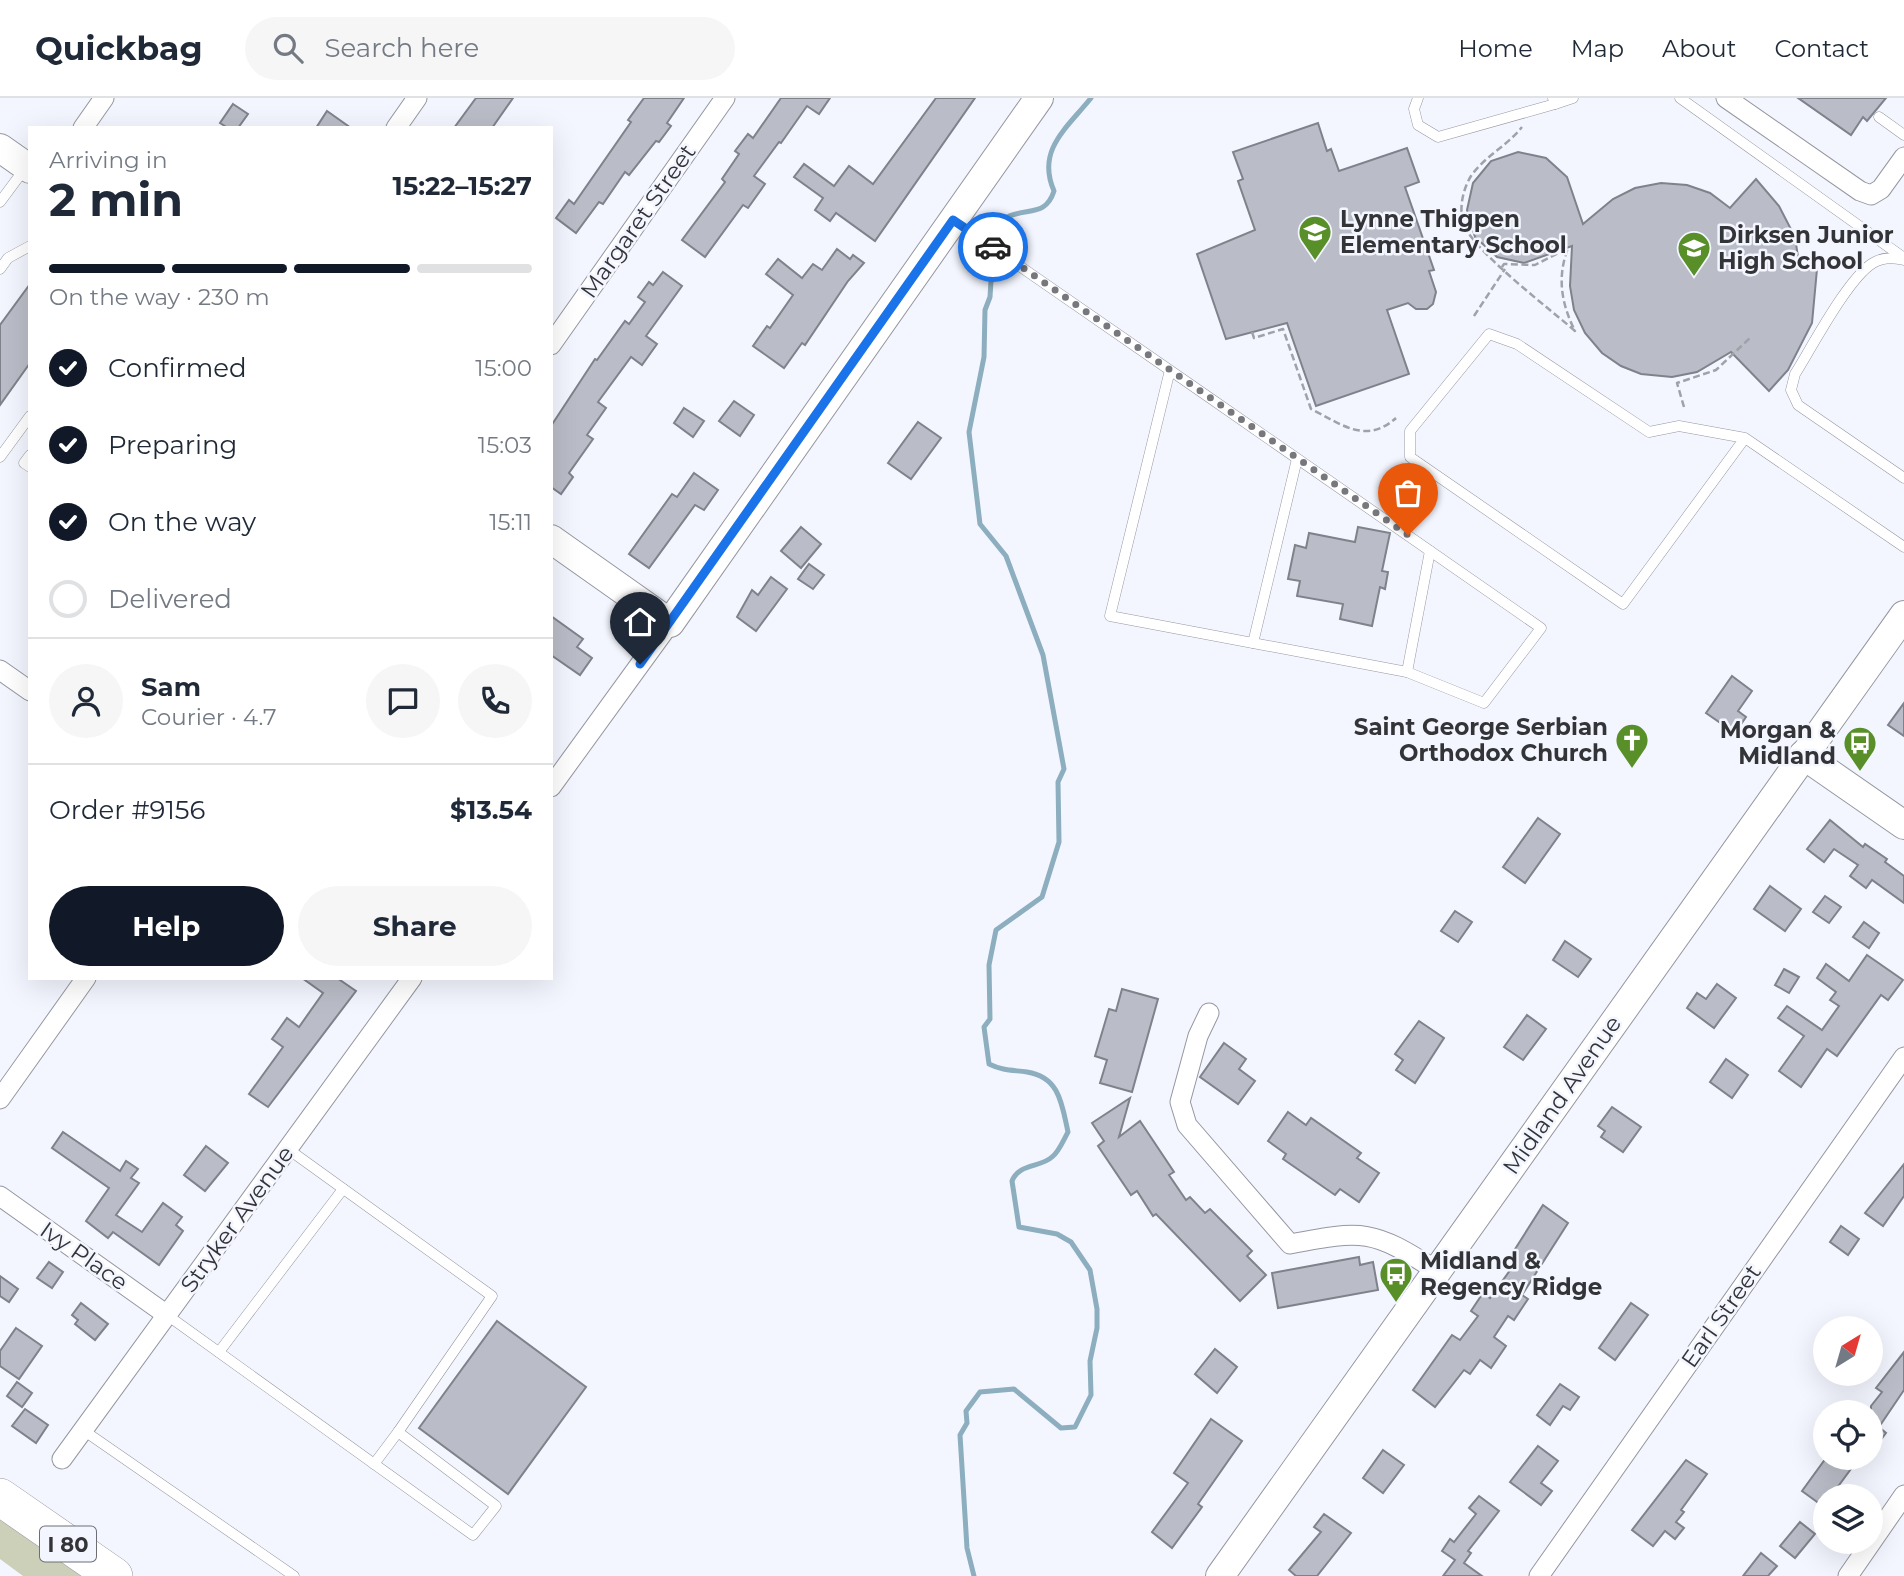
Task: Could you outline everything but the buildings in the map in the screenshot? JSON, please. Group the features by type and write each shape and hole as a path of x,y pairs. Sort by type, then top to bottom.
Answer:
{"highway":[{"name":"I 80","path":"8,1500 114,1576"}],"street":[{"path":"84,126 104,98"},
{"path":"397,126 417,98"},
{"name":"Margaret Street","path":"553,342 725,98"},
{"path":"553,784 670,623 1039,98"},
{"path":"1727,98 1860,191 1871,195 1881,189 1904,157"},
{"path":"0,148 28,168"},
{"path":"553,540 670,623"},
{"name":"Midland Avenue","path":"1220,1576 1904,615"},
{"path":"0,670 28,690"},
{"path":"1803,755 1904,825"},
{"path":"0,1099 85,980"},
{"name":"Stryker Avenue","path":"62,1459 411,980"},
{"path":"1209,1013 1198,1036 1180,1102 1187,1125 1266,1217 1290,1244 1346,1233 1364,1234 1399,1247 1437,1271"},
{"name":"Earl Street","path":"1539,1576 1904,1057"},
{"name":"Ivy Place","path":"0,1196 167,1315"},
{"path":"1848,1576 1904,1495"}],"lane":[{"path":"1418,98 1414,109 1418,125 1438,137 1554,101 1573,98"},
{"path":"1680,98 1904,259"},
{"path":"1879,117 1904,135"},
{"path":"0,202 28,168"},
{"path":"953,220 1170,370 1541,628 1484,703 1407,672 1111,616 1170,370"},
{"path":"0,269 8,258 28,247"},
{"path":"1904,259 1890,257 1873,263 1857,278 1795,374 1791,390 1798,405 1904,478"},
{"path":"1745,438 1623,604 1410,457 1410,431 1489,334 1517,344 1649,432 1679,426 1745,438 1904,547"},
{"path":"0,457 28,419"},
{"path":"1253,643 1297,459"},
{"path":"1407,672 1430,551"},
{"path":"288,1149 492,1296 374,1464"},
{"path":"219,1352 343,1189"},
{"path":"167,1315 473,1535 496,1506 398,1432"},
{"path":"83,1430 294,1576"}],"path":[{"path":"1474,316 1504,268 1504,264 1535,265 1568,248 1561,268 1562,291 1566,313 1575,331 1504,268 1471,237 1464,224 1462,201 1466,186 1481,164 1524,125"},
{"path":"1252,332 1254,338 1283,329 1311,409 1366,433 1386,427 1396,418"},
{"path":"1684,407 1677,383 1716,370 1751,337"}],"green space":[{"path":"0,1512 91,1576 23,1576 0,1559"}],"waterway":[{"path":"1011,250 1006,226 1009,216 1042,208 1051,199 1054,191 1049,176 1051,151 1064,130 1091,98"},
{"path":"974,1576 967,1548 960,1435 967,1423 966,1411 980,1392 1014,1389 1061,1428 1075,1427 1091,1395 1090,1361 1097,1328 1097,1309 1090,1270 1071,1242 1057,1234 1019,1227 1012,1181 1015,1175 1055,1155 1068,1132 1058,1094 1053,1086 1038,1075 989,1064 984,1027 990,1019 989,965 996,930 1042,897 1059,842 1058,782 1064,769 1043,655 1006,556 980,524 969,432 984,357 985,310 990,297 991,281 997,270"}],"way so far":[{"path":"993,247 1408,535"}],"place":[{"name":"Lynne Thigpen Elementary School","path":"1315,262"},
{"name":"Dirksen Junior High School","path":"1694,278"},
{"name":"Saint George Serbian Orthodox Church","path":"1632,770"},
{"name":"Morgan & Midland","path":"1860,773"},
{"name":"Midland & Regency Ridge","path":"1396,1304"}],"route":[{"path":"640,664 953,220 993,247"}]}
